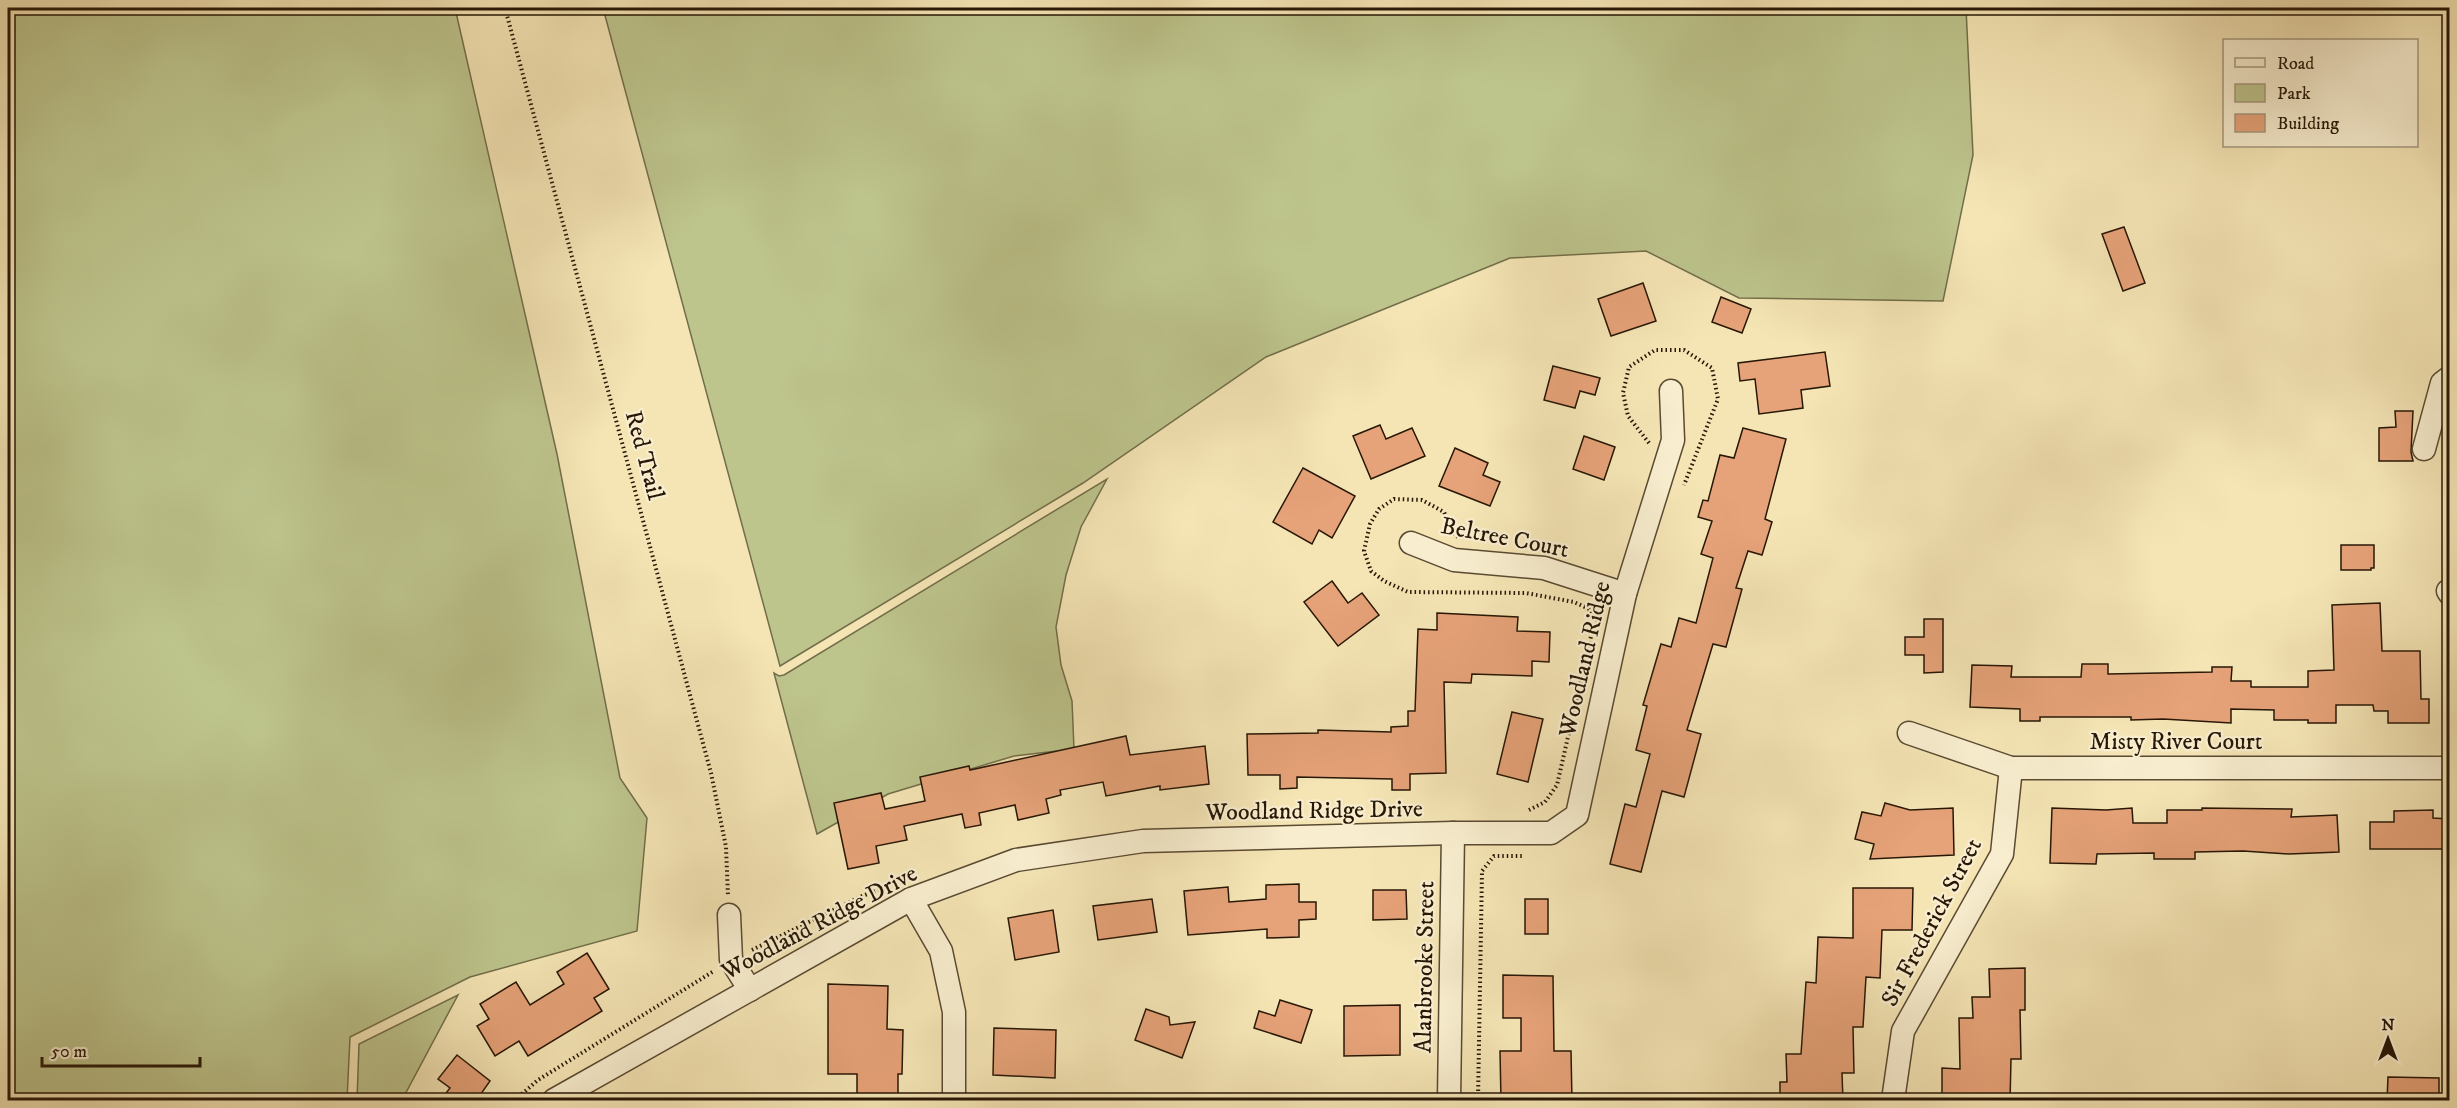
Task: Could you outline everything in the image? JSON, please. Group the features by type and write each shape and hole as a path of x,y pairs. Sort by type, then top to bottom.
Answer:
{"street":[{"path":"2424,449 2442,383 2450,376"},
{"name":"Woodland Ridge","path":"1453,833 1551,833 1577,815 1624,594 1673,440 1671,390"},
{"name":"Beltree Court","path":"1411,543 1454,560 1544,568 1624,594"},
{"name":"Misty River Court","path":"1909,733 2011,768 2450,768"},
{"name":"Sir Frederick Street","path":"1893,1101 1903,1031 2002,854 2011,768"},
{"name":"Woodland Ridge Drive","path":"554,1101 911,899 1016,860 1143,841 1453,833"},
{"name":"Alanbrooke Street","path":"1449,1101 1453,833"},
{"path":"911,899 941,951 954,1012 954,1101"},
{"path":"729,915 731,960 750,990"}],"path":[{"path":"8,63 13,8"},
{"name":"Red Trail","path":"505,8 711,773 726,847 729,915"},
{"path":"1646,454 1649,443 1628,416 1623,393 1629,367 1655,350 1684,350 1712,368 1718,399 1682,490"},
{"path":"1463,540 1454,534 1443,512 1422,500 1394,499 1379,509 1370,524 1364,551 1371,572 1408,592 1526,593 1574,602 1588,609 1595,620 1557,785 1545,802 1526,812"},
{"path":"1478,1101 1482,871 1494,856 1527,855"},
{"path":"515,1101 538,1080 731,960 862,896 893,884"}],"green space":[{"path":"8,8 455,8 557,454 620,778 647,818 637,931 470,977 350,1037 347,1100 8,1100"},
{"path":"603,8 1966,8 1973,155 1943,301 1739,298 1646,251 1510,258 1266,357 1083,483 780,666"},
{"path":"1107,479 1081,527 1066,575 1056,627 1061,665 1072,701 1074,749 1014,756 888,794 817,834 774,673 779,676 784,675"},
{"path":"458,995 402,1100 357,1100 359,1044"}],"building":[{"path":"2124,227 2145,283 2123,291 2102,234"},
{"path":"1643,283 1656,321 1611,336 1598,299"},
{"path":"1721,297 1751,309 1742,333 1712,322"},
{"path":"1825,352 1830,386 1801,390 1803,408 1759,414 1755,379 1740,381 1738,363"},
{"path":"1553,366 1600,378 1595,395 1580,391 1575,408 1544,400"},
{"path":"2395,411 2413,411 2411,452 2413,461 2379,461 2379,428 2396,427"},
{"path":"1380,425 1386,439 1412,428 1425,456 1371,479 1353,436"},
{"path":"1743,428 1786,439 1765,519 1772,522 1762,555 1748,551 1736,588 1742,589 1726,647 1713,644 1687,730 1701,734 1684,797 1662,791 1641,872 1610,864 1625,804 1636,807 1650,754 1636,750 1647,706 1643,705 1661,644 1671,647 1679,618 1696,623 1713,558 1701,554 1712,521 1698,517 1703,500 1708,501 1720,455 1734,458"},
{"path":"1584,436 1615,447 1604,480 1573,469"},
{"path":"1455,448 1488,463 1483,475 1500,482 1490,506 1439,486"},
{"path":"1303,468 1355,496 1332,538 1319,530 1312,544 1273,522"},
{"path":"2341,545 2374,545 2374,568 2371,570 2341,570"},
{"path":"1332,581 1348,603 1362,593 1379,615 1338,646 1304,602"},
{"path":"2380,603 2382,651 2420,651 2421,699 2429,699 2429,723 2388,723 2388,711 2374,711 2373,705 2336,705 2336,723 2274,720 2274,710 2231,709 2231,723 2163,719 2131,720 2131,717 2040,717 2040,721 2020,721 2020,709 1970,707 1972,665 2012,666 2011,677 2081,677 2082,664 2108,664 2108,674 2212,672 2212,667 2232,667 2231,681 2251,681 2251,687 2308,687 2308,671 2334,670 2332,605"},
{"path":"1437,613 1518,617 1517,631 1550,632 1549,662 1532,661 1532,676 1472,674 1471,683 1444,682 1446,773 1410,774 1410,790 1392,790 1392,779 1297,777 1297,788 1280,789 1280,775 1248,775 1247,734 1318,733 1318,730 1391,732 1391,727 1408,726 1408,711 1415,711 1418,629 1437,630"},
{"path":"1924,619 1943,619 1943,672 1924,673 1924,655 1905,655 1905,637 1924,637"},
{"path":"1512,712 1543,719 1528,782 1497,774"},
{"path":"1126,736 1130,755 1205,746 1209,784 1160,790 1160,786 1106,796 1103,782 1060,790 1061,795 1046,799 1049,813 1018,820 1015,805 979,813 981,825 965,828 962,814 904,826 907,840 876,846 879,863 848,869 834,803 881,793 885,809 925,801 920,777 969,766 970,770"},
{"path":"1885,803 1910,810 1953,808 1954,855 1870,859 1874,844 1855,839 1862,812 1881,816"},
{"path":"2052,808 2106,810 2132,808 2133,823 2167,823 2167,810 2202,810 2202,808 2292,809 2291,817 2337,815 2339,852 2289,854 2243,851 2195,852 2195,859 2154,859 2154,853 2097,854 2096,864 2050,863"},
{"path":"2433,810 2433,818 2450,819 2450,849 2370,849 2370,822 2394,822 2394,811"},
{"path":"1299,884 1299,902 1316,902 1316,919 1299,920 1299,937 1267,938 1267,929 1188,935 1184,891 1228,887 1229,902 1266,899 1266,885"},
{"path":"1853,888 1913,888 1912,930 1882,930 1880,978 1866,977 1863,1027 1853,1027 1854,1073 1842,1073 1843,1101 1780,1101 1780,1082 1787,1082 1786,1054 1801,1054 1806,982 1816,983 1818,937 1853,938"},
{"path":"1373,890 1406,890 1407,919 1373,920"},
{"path":"1152,899 1157,932 1098,940 1093,906"},
{"path":"1525,899 1548,899 1548,934 1525,934"},
{"path":"1053,910 1059,952 1015,960 1008,918"},
{"path":"587,953 609,989 594,998 602,1011 528,1056 519,1041 495,1056 477,1026 489,1019 480,1004 516,982 530,1005 564,984 557,972"},
{"path":"2025,968 2025,1010 2020,1010 2021,1059 2011,1059 2010,1101 1942,1101 1942,1068 1960,1069 1959,1018 1973,1018 1972,997 1990,997 1989,969"},
{"path":"1503,975 1553,976 1554,1051 1571,1051 1572,1101 1501,1101 1500,1051 1521,1051 1521,1018 1503,1018"},
{"path":"828,984 888,986 887,1029 903,1030 902,1074 898,1074 898,1101 857,1101 857,1074 828,1074"},
{"path":"1280,1000 1312,1010 1301,1043 1254,1028 1259,1011 1275,1016"},
{"path":"1400,1005 1400,1055 1344,1056 1344,1006"},
{"path":"1146,1009 1169,1017 1170,1025 1195,1022 1182,1058 1135,1040"},
{"path":"994,1028 1056,1030 1055,1078 993,1075"},
{"path":"457,1055 490,1081 476,1101 440,1101 450,1088 438,1079"},
{"path":"2388,1077 2439,1078 2439,1101 2387,1101"}]}
